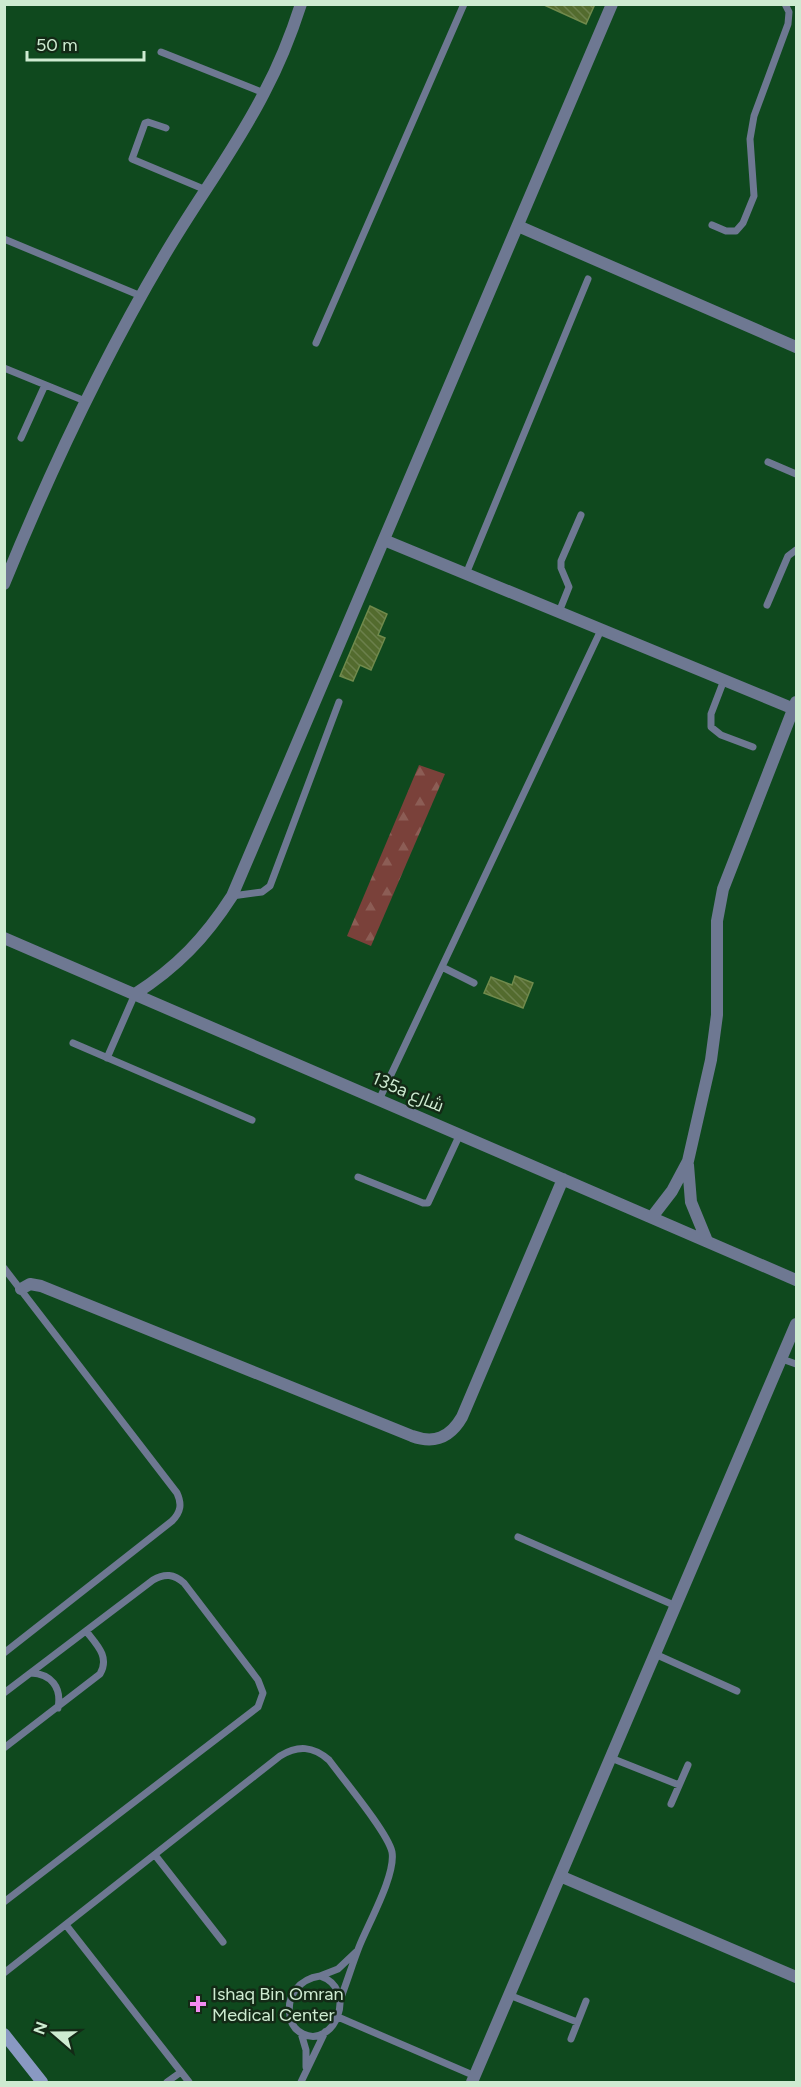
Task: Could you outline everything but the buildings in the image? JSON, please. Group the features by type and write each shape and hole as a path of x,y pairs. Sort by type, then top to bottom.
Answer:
{"street":[{"path":"4,584 85,401 141,296 264,93 280,61 301,4"},
{"path":"135,994 162,977 190,952 213,926 232,896 612,4"},
{"path":"518,226 796,347"},
{"path":"384,540 724,680 795,705 723,890 717,921 717,1015 711,1060 688,1161 691,1202 707,1241"},
{"name":"135a شارع","path":"4,938 796,1280"},
{"path":"652,1217 672,1191 688,1161"},
{"path":"21,1289 30,1284 41,1286 412,1436 423,1440 436,1440 447,1436 456,1428 462,1417 563,1179"},
{"path":"474,2079 796,1324"},
{"path":"560,1876 796,1977"},
{"path":"4,2034 42,2082"}],"lane":[{"path":"316,343 464,4"},
{"path":"712,225 726,231 736,231 743,223 753,201 750,152 752,127 758,104 788,24 789,12 785,4"},
{"path":"161,52 264,93"},
{"path":"166,128 145,123 132,159 206,190"},
{"path":"4,239 141,296"},
{"path":"466,574 588,279"},
{"path":"4,368 85,401"},
{"path":"21,438 45,385"},
{"path":"768,462 796,474"},
{"path":"559,612 570,587 561,568 561,561 581,515"},
{"path":"766,605 788,556 796,550"},
{"path":"379,1100 601,630"},
{"path":"724,680 711,714 711,727 715,732 753,747"},
{"path":"232,896 262,892 270,886 339,702"},
{"path":"442,967 474,983"},
{"path":"107,1058 135,994"},
{"path":"73,1043 252,1120"},
{"path":"358,1177 428,1203 460,1134"},
{"path":"4,1268 181,1500 178,1516 4,1653"},
{"path":"782,1359 796,1364"},
{"path":"518,1537 676,1606"},
{"path":"4,1693 153,1580 166,1575 172,1575 184,1583 262,1686 258,1707 4,1902"},
{"path":"4,1748 95,1680 104,1668 103,1653 86,1631"},
{"path":"655,1654 737,1691"},
{"path":"31,1673 39,1673 54,1683 58,1690 58,1708"},
{"path":"4,1973 280,1756 290,1750 311,1748 329,1760 384,1834 392,1851 391,1869 340,2000 338,2017 325,2032 303,2079"},
{"path":"611,1758 679,1785"},
{"path":"671,1804 688,1765"},
{"path":"155,1855 223,1942"},
{"path":"66,1925 188,2082"},
{"path":"303,2079 306,2058 301,2033 291,2022 289,2013 292,1995 304,1981 338,1969 359,1947"},
{"path":"320,1976 333,1983 340,2000"},
{"path":"510,1995 578,2022"},
{"path":"571,2039 586,2001"},
{"path":"338,2017 474,2079"},
{"path":"301,2033 316,2036 325,2032"},
{"path":"167,2082 181,2072"}],"green space":[{"path":"419,765 445,774 371,946 347,936"}],"place":[{"name":"Ishaq Bin Omran Medical Center","path":"198,2004"}]}
